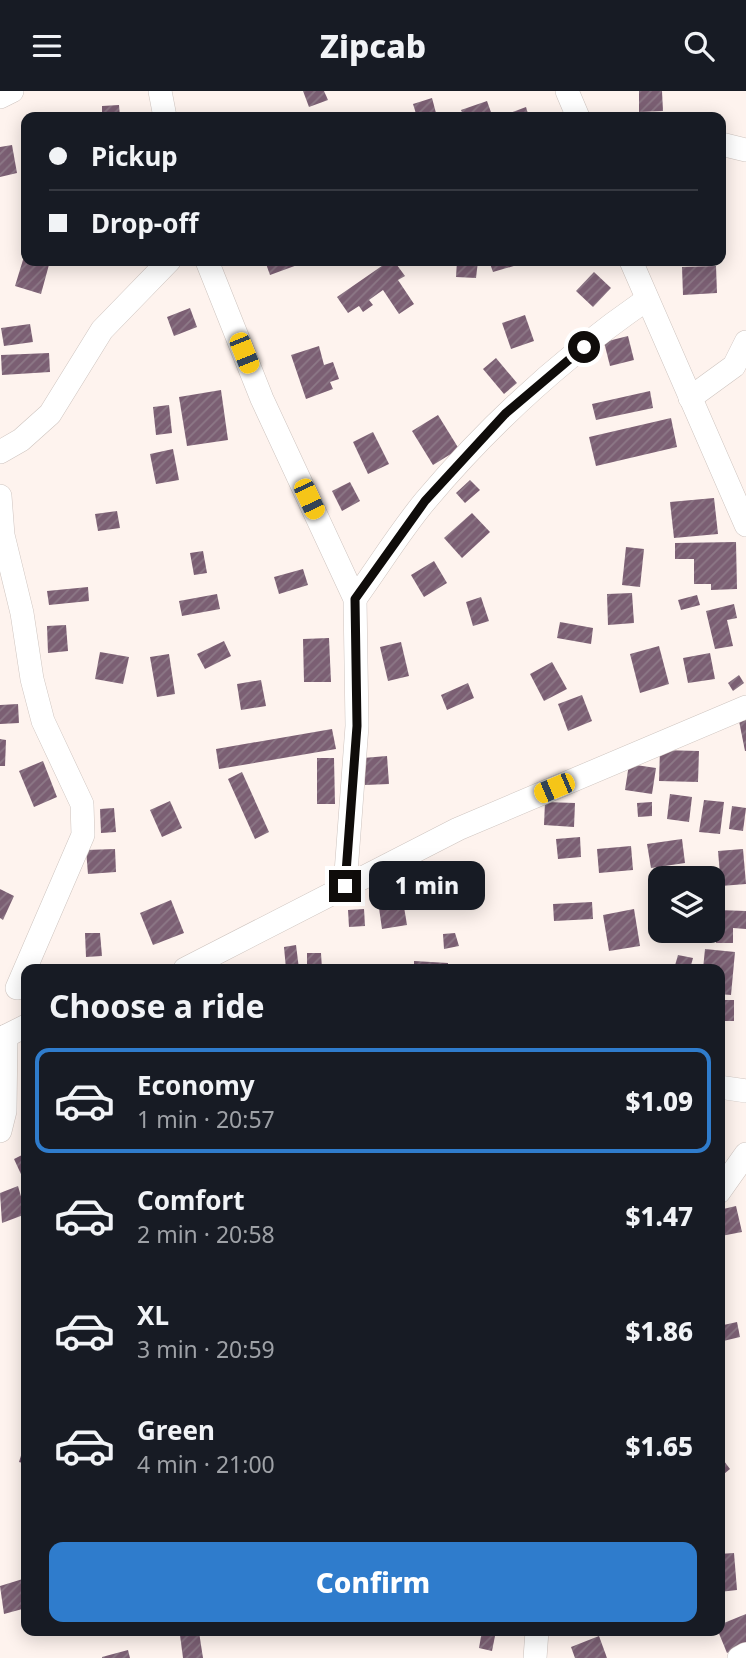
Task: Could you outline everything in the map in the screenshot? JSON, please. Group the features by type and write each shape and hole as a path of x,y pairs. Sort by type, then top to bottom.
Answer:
{"street":[{"path":"0,97 12,91"},
{"path":"160,91 164,112"},
{"path":"567,91 576,112"},
{"path":"726,145 746,150"},
{"path":"0,452 21,440 50,414 102,330 164,266"},
{"path":"209,266 262,399 355,599 357,726 345,886"},
{"path":"633,266 746,525"},
{"path":"355,599 425,501 505,414 610,325 646,300"},
{"path":"690,398 734,366 746,342"},
{"path":"0,496 4,535 43,721 79,796 85,817 83,835 24,964"},
{"path":"195,964 457,829 746,706"},
{"path":"0,1131 5,1111 11,1033"},
{"path":"725,1088 746,1091"},
{"path":"725,1184 746,1154"},
{"path":"535,1658 537,1636"},
{"path":"739,1658 746,1654"}],"building":[{"path":"303,91 324,91 328,100 309,107"},
{"path":"639,91 662,91 663,111 639,112"},
{"path":"432,98 436,112 415,112 413,104"},
{"path":"487,101 491,112 462,112 461,110"},
{"path":"119,105 120,112 102,112 102,106"},
{"path":"526,107 528,112 512,112"},
{"path":"12,145 17,173 0,177 0,147"},
{"path":"21,266 49,266 41,294 15,286"},
{"path":"267,266 295,266 270,275"},
{"path":"382,266 398,266 405,276 398,280 414,304 399,314 383,290 369,300 373,305 363,312 359,306 348,313 337,297"},
{"path":"457,266 477,266 476,278 456,277"},
{"path":"491,266 514,266 493,272"},
{"path":"716,266 717,293 683,295 682,267"},
{"path":"594,272 611,288 593,307 576,291"},
{"path":"190,308 197,327 174,336 167,317"},
{"path":"525,315 534,341 511,349 502,323"},
{"path":"30,324 33,342 4,346 1,328"},
{"path":"628,336 634,360 610,366 604,342"},
{"path":"319,346 324,365 333,362 339,379 330,382 333,389 306,399 291,355"},
{"path":"49,353 50,372 2,375 1,355"},
{"path":"496,358 517,383 504,394 483,369"},
{"path":"221,390 228,440 187,446 179,397"},
{"path":"650,391 653,408 596,420 592,404"},
{"path":"169,405 172,433 156,435 153,407"},
{"path":"438,415 459,449 433,465 412,431"},
{"path":"671,418 677,447 596,466 589,437"},
{"path":"373,432 389,464 368,474 353,442"},
{"path":"173,449 179,480 156,484 150,454"},
{"path":"470,480 480,490 465,503 456,493"},
{"path":"350,482 360,501 342,511 332,491"},
{"path":"714,498 718,534 674,538 670,502"},
{"path":"117,511 120,528 98,531 95,514"},
{"path":"472,513 490,532 462,558 444,538"},
{"path":"736,542 737,589 711,590 711,584 694,584 694,559 675,559 675,543"},
{"path":"626,547 644,549 640,587 622,585"},
{"path":"203,551 207,573 194,575 190,553"},
{"path":"434,561 447,583 424,597 411,575"},
{"path":"303,569 308,585 279,594 274,577"},
{"path":"88,587 89,601 49,605 47,591"},
{"path":"632,593 634,623 608,625 607,594"},
{"path":"217,594 220,609 182,616 179,601"},
{"path":"697,595 700,605 681,610 678,600"},
{"path":"481,597 489,621 473,626 466,602"},
{"path":"734,604 737,618 727,620 733,646 715,649 706,611"},
{"path":"560,622 593,628 591,644 557,638"},
{"path":"66,625 68,651 48,653 47,626"},
{"path":"329,638 331,682 304,682 303,639"},
{"path":"224,641 231,656 205,669 197,654"},
{"path":"401,642 409,676 388,681 380,647"},
{"path":"659,646 669,684 640,693 630,654"},
{"path":"100,652 129,657 123,684 95,679"},
{"path":"710,653 715,679 688,683 683,658"},
{"path":"169,654 175,694 157,697 150,657"},
{"path":"552,662 567,689 544,701 530,674"},
{"path":"739,675 744,683 733,691 728,683"},
{"path":"261,680 266,706 241,710 237,684"},
{"path":"468,683 474,698 447,710 441,695"},
{"path":"582,695 592,721 568,731 558,704"},
{"path":"18,704 19,723 0,724 0,705"},
{"path":"746,720 746,751 745,751 739,721"},
{"path":"332,729 336,749 219,769 216,749"},
{"path":"0,739 6,740 5,766 0,766"},
{"path":"660,750 699,751 698,782 659,781"},
{"path":"387,756 389,784 365,785 363,758"},
{"path":"317,758 334,758 335,804 317,804"},
{"path":"43,761 57,797 34,807 19,771"},
{"path":"629,764 656,768 652,794 625,790"},
{"path":"242,772 269,832 255,839 228,779"},
{"path":"670,794 692,797 689,822 667,819"},
{"path":"704,800 724,802 720,834 699,832"},
{"path":"170,801 182,828 162,837 150,810"},
{"path":"545,802 575,803 574,827 544,825"},
{"path":"652,802 652,816 638,817 637,803"},
{"path":"732,806 746,808 743,831 729,829"},
{"path":"114,808 116,832 101,833 100,809"},
{"path":"580,837 581,857 558,859 556,839"},
{"path":"682,839 685,863 651,866 647,844"},
{"path":"631,846 633,870 599,873 597,849"},
{"path":"115,849 116,872 88,874 86,850"},
{"path":"743,849 746,884 725,886 725,866 719,866 718,851"},
{"path":"437,871 450,892 439,898 427,877"},
{"path":"0,889 14,896 3,920 0,918"},
{"path":"401,889 407,925 382,929 377,894"},
{"path":"171,900 184,933 153,945 140,913"},
{"path":"592,902 593,919 554,921 553,904"},
{"path":"364,909 365,926 349,927 348,910"},
{"path":"634,909 640,946 609,951 603,915"},
{"path":"725,910 746,911 746,929 733,928 733,943 725,943"},
{"path":"85,933 100,933 102,956 86,957"},
{"path":"455,933 459,946 444,949 443,934"},
{"path":"296,945 298,964 286,964 284,947"},
{"path":"705,949 735,952 731,995 725,994 725,964 704,964"},
{"path":"307,953 321,953 322,964 307,964"},
{"path":"678,955 693,958 691,964 675,964"},
{"path":"414,961 448,963 448,964 414,964"},
{"path":"725,1000 734,1000 734,1021 725,1021"},
{"path":"21,1156 21,1174 14,1159"},
{"path":"18,1186 21,1216 2,1223 0,1193"},
{"path":"736,1206 742,1232 725,1235 725,1209"},
{"path":"737,1322 740,1337 725,1341 725,1325"},
{"path":"734,1553 737,1590 725,1591 725,1554"},
{"path":"21,1580 21,1609 4,1614 0,1586"},
{"path":"746,1614 746,1645 727,1653 720,1636 725,1636 725,1623"},
{"path":"180,1636 200,1636 203,1658 183,1658"},
{"path":"481,1636 495,1636 492,1651 479,1648"},
{"path":"599,1636 607,1658 575,1658 571,1647"},
{"path":"128,1650 130,1658 102,1658 102,1657"}],"route":[{"path":"345,886 357,726 355,599 425,501 505,414 584,347"}]}
